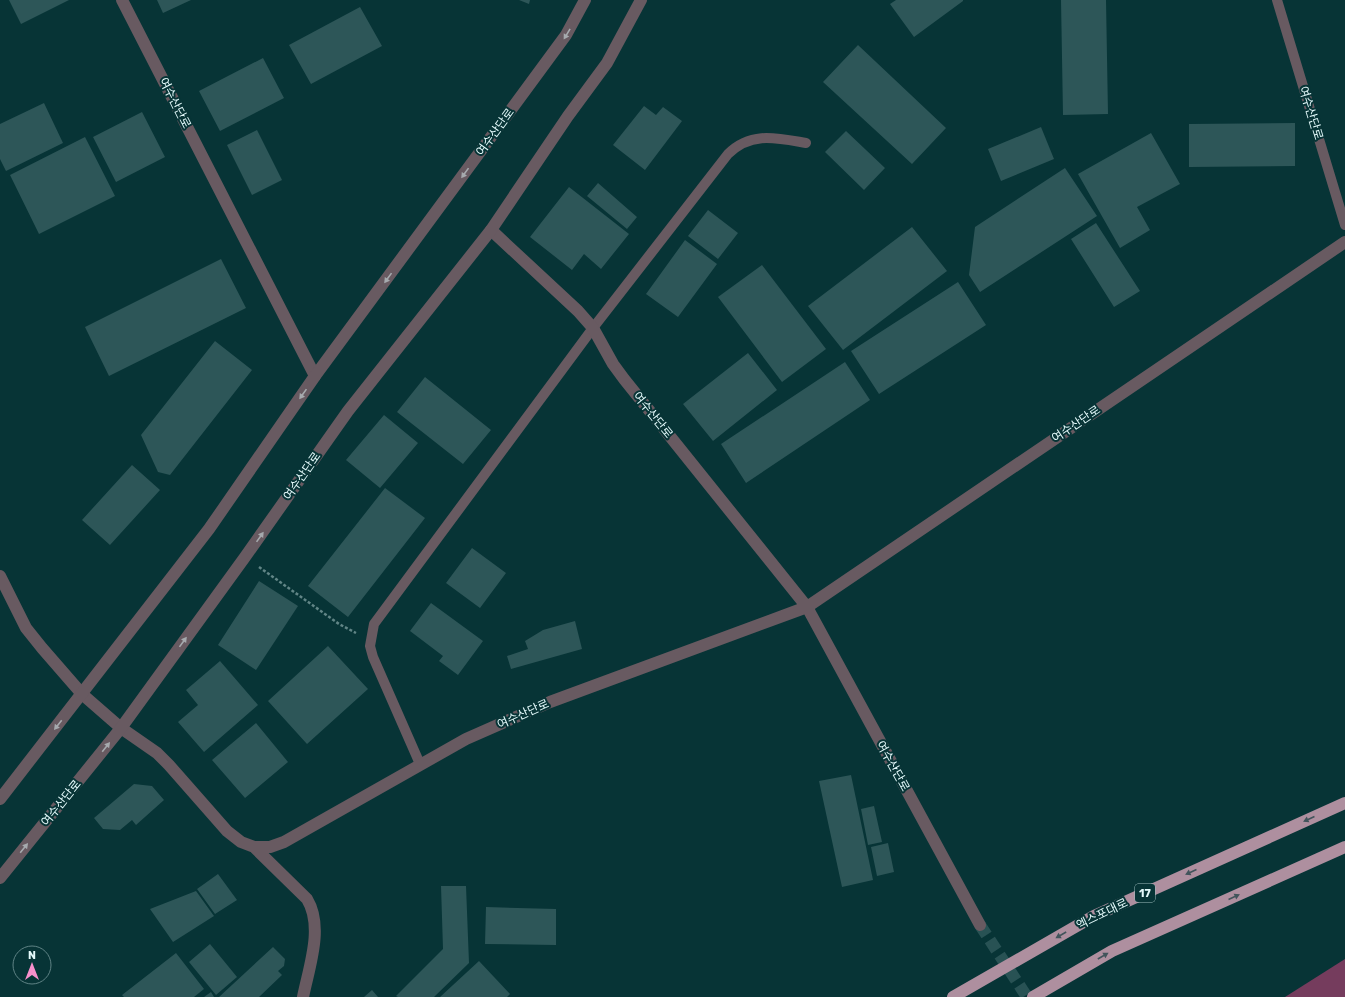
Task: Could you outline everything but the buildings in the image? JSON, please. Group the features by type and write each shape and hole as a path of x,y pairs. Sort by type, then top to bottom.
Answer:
{"highway":[{"name":"엑스포대로","path":"953,997 1094,916 1345,803"},
{"path":"1033,997 1112,951 1345,847"}],"street":[{"name":"여수산단로","path":"122,0 315,376"},
{"name":"여수산단로","path":"0,799 209,528 315,376 566,35 585,0"},
{"name":"여수산단로","path":"0,878 121,728 245,557 348,411 491,230 568,116 607,63 641,0"},
{"name":"여수산단로","path":"491,230 578,311 593,328 613,364 624,379 807,607 980,925"},
{"name":"여수산단로","path":"254,847 270,847 284,842 466,739 550,702 807,607 1345,242"},
{"path":"0,576 26,628 82,694 121,728 157,753 227,831 241,842 254,847 307,899 312,907 315,929 314,945 304,997"}],"lane":[{"name":"여수산단로","path":"1277,0 1345,225"},
{"path":"420,764 373,657 370,646 374,624 593,328 735,147 745,142 765,138 779,138 806,143"}],"path":[{"path":"245,557 340,624 358,634 371,638"}],"shaded area":[{"path":"1345,959 1345,997 1285,997"}],"tunnel":[{"path":"980,925 1027,997"}]}
